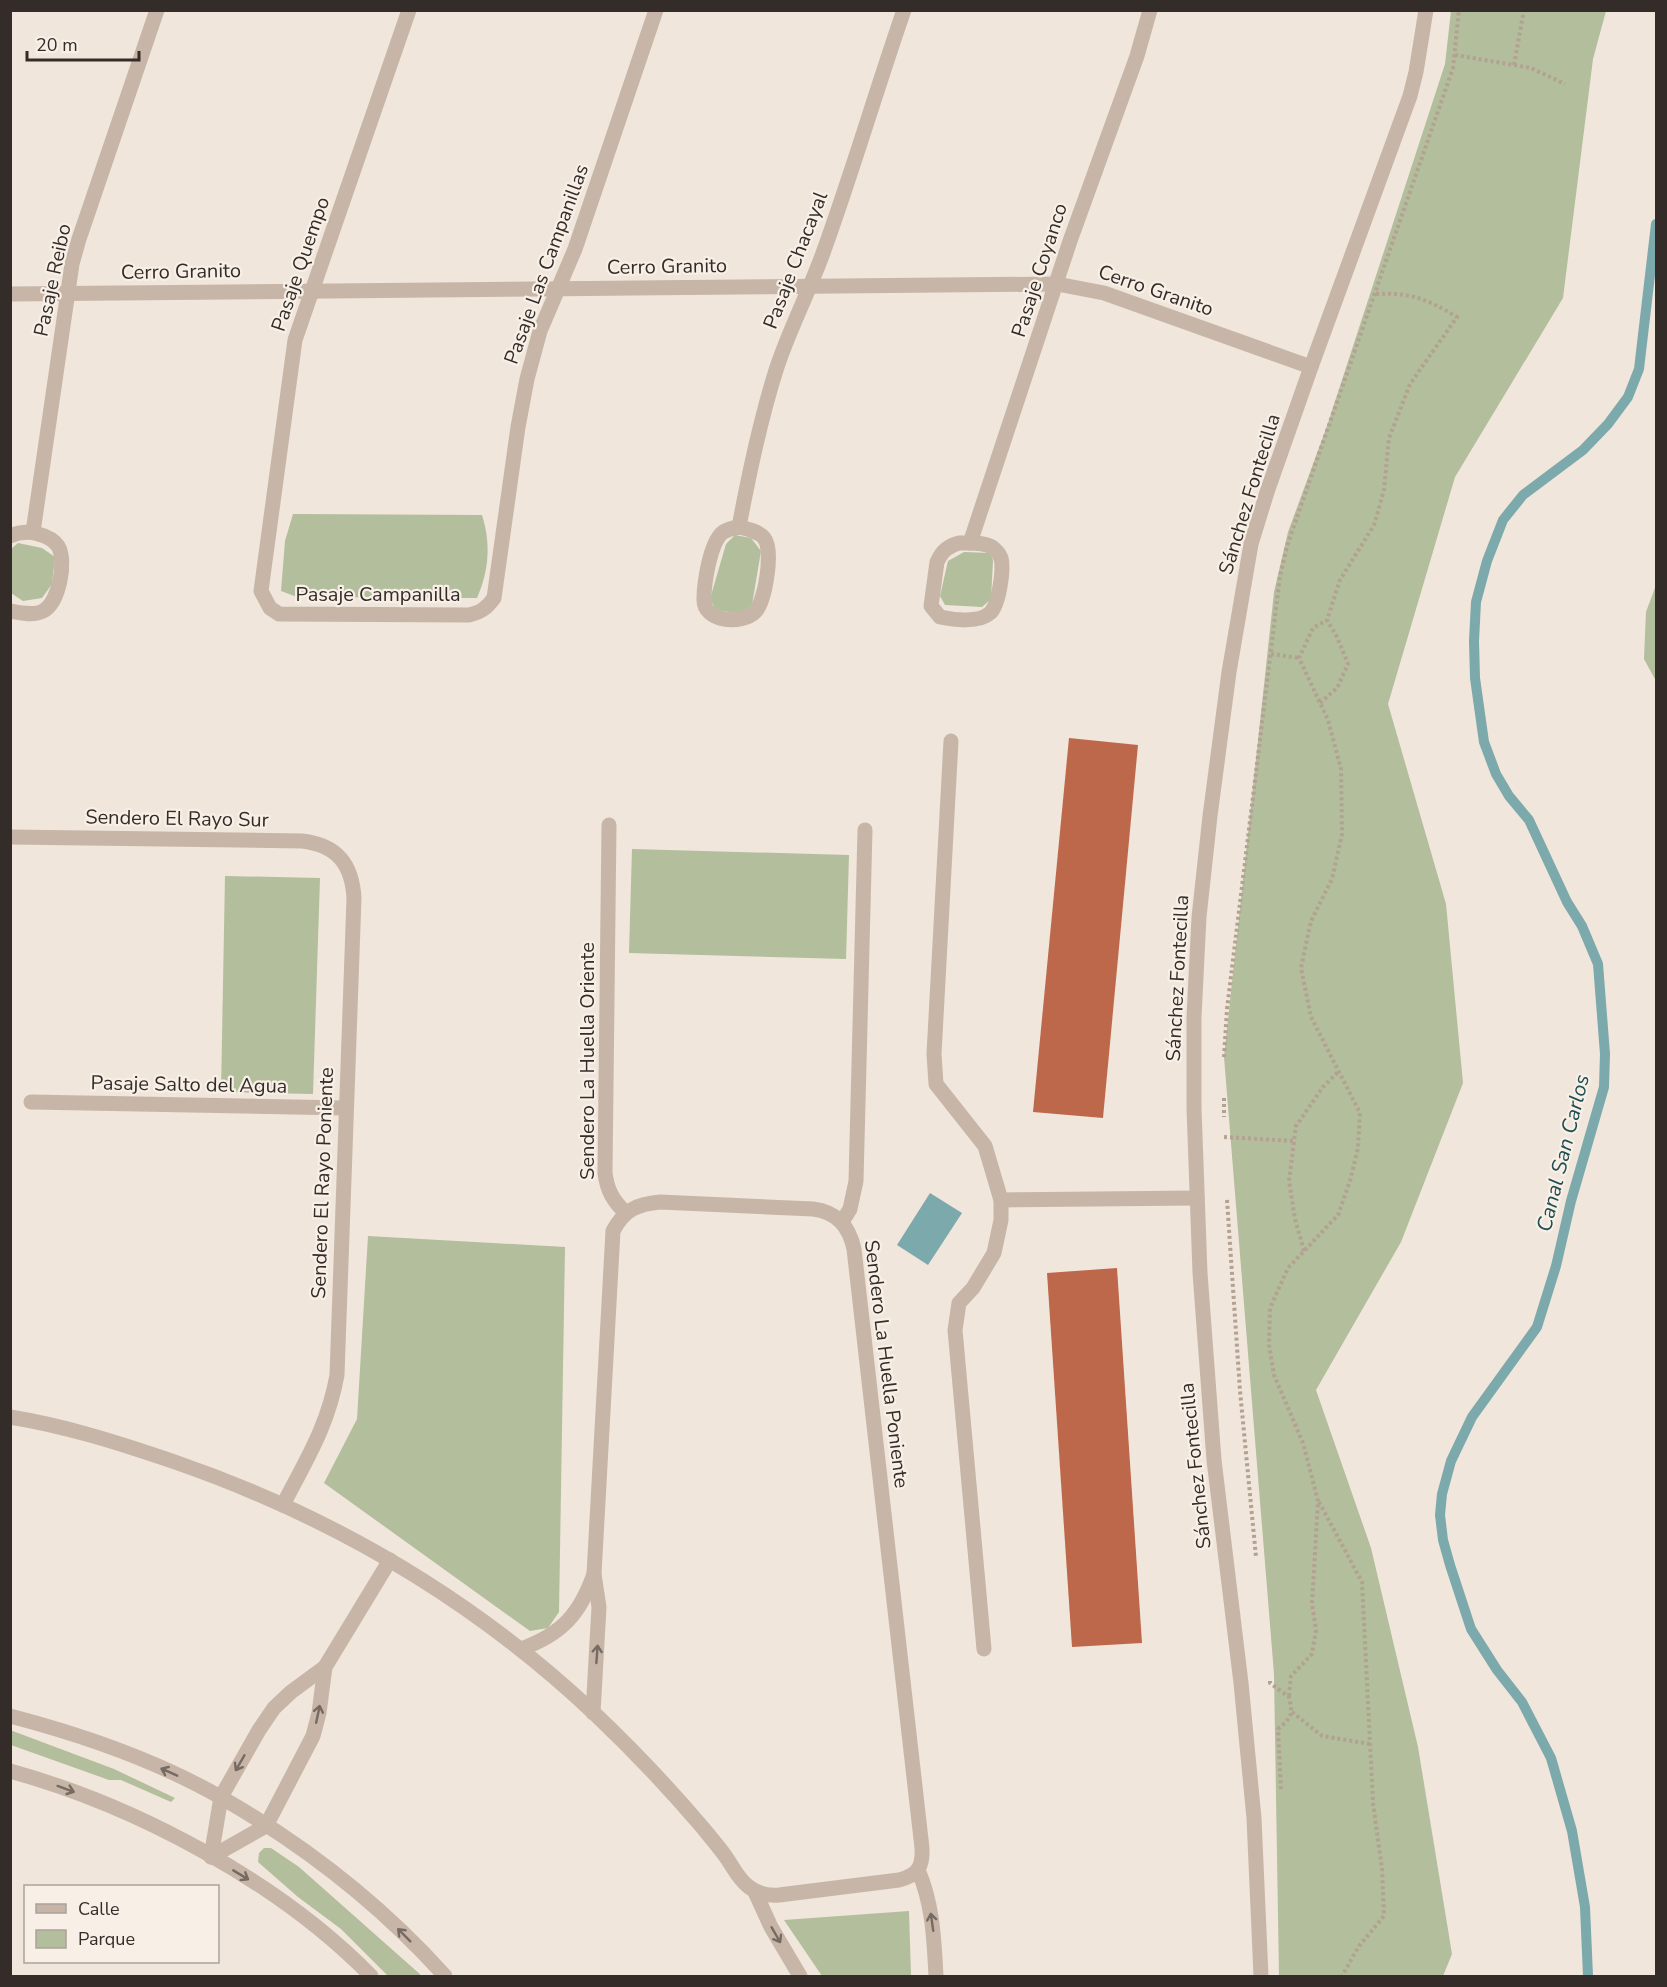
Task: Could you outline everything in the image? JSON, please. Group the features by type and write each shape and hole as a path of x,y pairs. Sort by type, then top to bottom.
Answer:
{"street":[{"name":"Pasaje Reibo","path":"33,532 67,293 79,239 157,10"},
{"name":"Pasaje Quempo","path":"270,608 261,591 263,569 295,340 409,10"},
{"name":"Pasaje Las Campanillas","path":"487,607 494,598 496,588 518,427 527,379 540,331 574,249 656,10"},
{"name":"Pasaje Chacayal","path":"739,527 749,472 777,367 823,255 904,10"},
{"name":"Pasaje Coyanco","path":"970,543 1058,284 1070,241 1137,56 1150,10"},
{"name":"Sánchez Fontecilla","path":"1261,1977 1254,1818 1214,1460 1197,1198 1194,1028 1199,917 1229,672 1251,544 1311,367 1410,96 1421,47 1426,10"},
{"name":"Cerro Granito","path":"10,294 1058,284 1104,293 1311,367"},
{"path":"739,527 759,534 765,539 769,548 760,607 746,619 715,617 704,603 711,554 723,532 739,527"},
{"path":"10,536 33,532 53,540 61,553 60,579 52,604 44,611 29,614 10,610"},
{"path":"970,543 987,545 999,554 1001,566 996,605 992,612 977,619 940,617 931,606 937,561 949,546 970,543"},
{"name":"Pasaje Campanilla","path":"270,608 279,614 303,616 469,615 479,613 487,607"},
{"path":"951,741 934,1054 936,1084 985,1146 1001,1200 994,1253 973,1288 960,1303 955,1330 984,1649"},
{"name":"Sendero La Huella Oriente","path":"609,825 605,1173 610,1195 626,1213"},
{"name":"Sendero La Huella Poniente","path":"866,830 856,1181 850,1209 842,1222 848,1230 854,1250 922,1848 922,1859 918,1870"},
{"name":"Sendero El Rayo Sur","path":"10,837 302,841 315,842 339,855"},
{"name":"Sendero El Rayo Poniente","path":"283,1505 326,1421 337,1375 354,898 351,875 339,855"},
{"name":"Pasaje Salto del Agua","path":"31,1102 346,1108"},
{"path":"1001,1200 1197,1198"},
{"path":"594,1713 599,1607 594,1574 613,1231 626,1213 636,1206 647,1203 813,1209 824,1211 842,1222"},
{"path":"10,1417 92,1435 215,1476 283,1505 390,1560 479,1617 521,1649 594,1713 682,1803 746,1885 755,1892 767,1896 888,1881 910,1877 918,1870 929,1906 936,1977"},
{"path":"212,1857 221,1797 260,1730 274,1708 291,1692 325,1667 390,1560"},
{"path":"521,1649 551,1636 564,1626 582,1602 594,1574"},
{"path":"212,1857 266,1826 313,1736 319,1713 325,1667"},
{"path":"10,1716 68,1731 119,1750 221,1797 312,1857 357,1892 395,1926 445,1977"},
{"path":"10,1771 94,1799 154,1826 212,1857 247,1878 306,1920 371,1977"},
{"path":"755,1892 771,1927 800,1977"}],"path":[{"path":"1223,1062 1227,1009 1280,576 1287,546 1454,68 1459,10"},
{"path":"1514,65 1524,10"},
{"path":"1455,55 1532,68 1565,84"},
{"path":"1278,1729 1288,1720 1292,1712 1289,1697 1291,1676 1312,1654 1316,1630 1312,1604 1318,1501 1304,1443 1274,1375 1269,1345 1270,1308 1288,1268 1338,1215 1358,1148 1360,1113 1311,1017 1301,968 1311,921 1332,879 1342,834 1341,769 1328,720 1299,658 1312,628 1327,620 1340,580 1374,525 1384,490 1389,438 1410,384 1457,317 1429,300 1392,293 1374,294"},
{"path":"1320,704 1337,688 1348,664 1327,620"},
{"path":"1271,654 1299,658"},
{"path":"1305,1252 1289,1181 1296,1126 1323,1087 1339,1071"},
{"path":"1224,1094 1225,1149"},
{"path":"1224,1137 1294,1140"},
{"path":"1227,1195 1240,1391 1256,1564"},
{"path":"1318,1501 1334,1526 1362,1582 1373,1803 1382,1869 1384,1917 1359,1946 1342,1977"},
{"path":"1269,1673 1270,1683 1289,1697"},
{"path":"1292,1712 1322,1736 1370,1744"}],"green space":[{"path":"1451,11 1606,11 1593,59 1563,298 1455,477 1388,704 1446,904 1463,1083 1401,1242 1316,1390 1371,1548 1418,1747 1452,1954 1443,1976 1279,1976 1274,1674 1224,1057 1274,592 1288,532 1327,426 1445,64"},
{"path":"293,514 482,515 488,547 484,577 477,598 297,597 281,591 285,541"},
{"path":"735,535 751,538 761,551 752,605 742,614 716,610 710,599 726,544"},
{"path":"18,543 42,548 55,557 52,584 42,598 23,601 11,593 10,550"},
{"path":"964,552 990,553 993,560 991,599 982,607 945,605 940,596 948,561"},
{"path":"1656,585 1656,681 1644,659 1646,612"},
{"path":"632,849 849,855 846,959 629,953"},
{"path":"225,876 320,878 313,1094 221,1092"},
{"path":"368,1236 565,1247 559,1612 548,1628 530,1631 324,1483 357,1419"},
{"path":"10,1730 114,1769 175,1798 171,1802 121,1780 109,1780 11,1745"},
{"path":"264,1848 271,1848 299,1867 422,1976 388,1976 341,1929 298,1897 258,1862 259,1853"},
{"path":"909,1911 911,1976 822,1976 784,1920"}],"water":[{"path":"930,1193 962,1213 928,1265 897,1245"}],"building":[{"path":"1069,738 1138,745 1103,1118 1033,1112"},
{"path":"1117,1268 1142,1643 1072,1647 1047,1273"}],"waterway":[{"name":"Canal San Carlos","path":"1588,1976 1585,1907 1572,1831 1551,1758 1522,1702 1497,1670 1471,1629 1443,1540 1440,1515 1442,1494 1451,1461 1472,1417 1537,1327 1556,1266 1571,1201 1604,1087 1605,1054 1598,964 1582,926 1567,902 1529,820 1509,796 1496,774 1484,742 1475,678 1476,602 1487,561 1503,520 1523,495 1583,450 1608,424 1628,397 1639,369 1656,224"}]}
